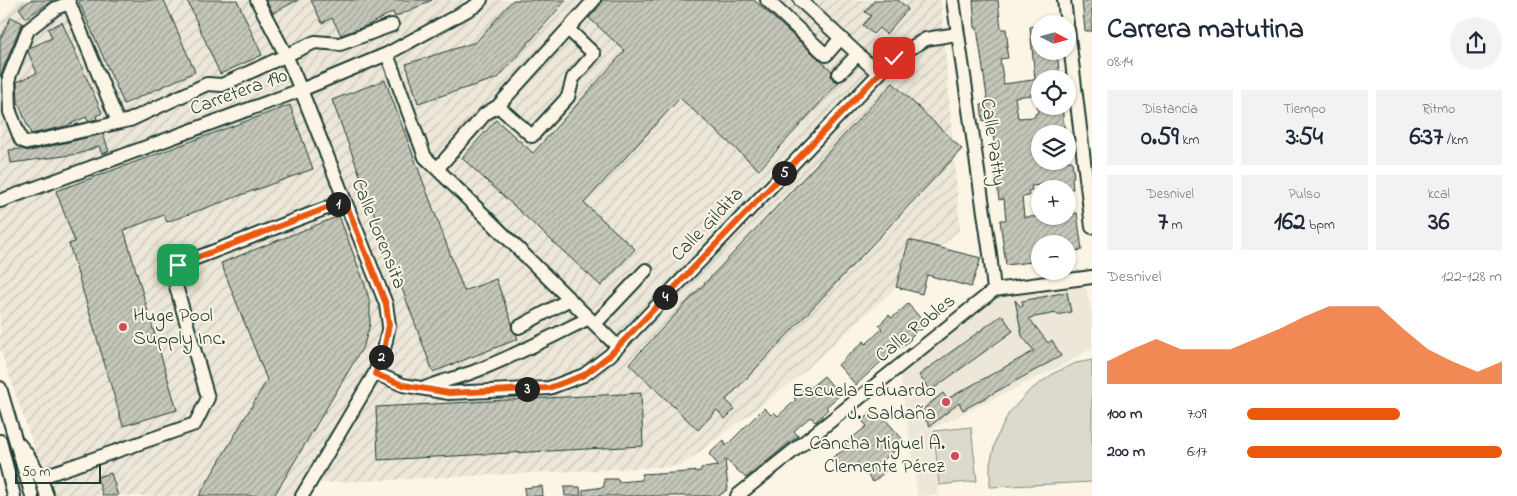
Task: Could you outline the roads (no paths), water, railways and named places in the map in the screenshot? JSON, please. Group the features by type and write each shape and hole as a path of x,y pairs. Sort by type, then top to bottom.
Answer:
{"street":[{"name":"Calle Lorensita","path":"257,0 286,55 301,90 386,304 389,325 385,345 375,374 302,496"},
{"name":"Carretera 190","path":"0,201 301,90 387,54 475,6 481,0"},
{"path":"437,168 485,114 498,106 594,0"},
{"path":"767,0 826,55 841,38"},
{"path":"800,0 879,74"},
{"name":"Calle Patty","path":"953,0 994,290"},
{"path":"1064,0 1066,15"},
{"path":"118,122 68,1 28,30 9,77 10,112 21,140 28,143 130,120 207,84 222,85 315,42 340,44 392,24"},
{"path":"498,106 532,136 568,97 572,78 594,54 568,29"},
{"name":"Calle Gildita","path":"375,374 403,385 449,393 549,388 584,375 618,347 894,58 926,38 957,34"},
{"path":"387,54 426,157 618,347"},
{"path":"839,74 858,54"},
{"path":"1072,60 1092,227"},
{"path":"41,477 195,424 208,398 174,279 178,265 345,201"},
{"path":"425,388 440,381 472,372 592,321 646,270"},
{"path":"994,290 1092,277"},
{"name":"Calle Robles","path":"737,496 994,290"},
{"path":"519,327 570,299"},
{"path":"0,388 32,496"},
{"path":"16,440 30,456 41,477 47,496"},
{"path":"0,441 5,479 14,496"},
{"path":"5,479 25,472"}],"place":[{"name":"Huge Pool Supply Inc.","path":"123,327"},
{"name":"Escuela Eduardo J. Saldaña","path":"946,402"},
{"name":"Cancha Miguel A. Clemente Pérez","path":"955,456"}]}
